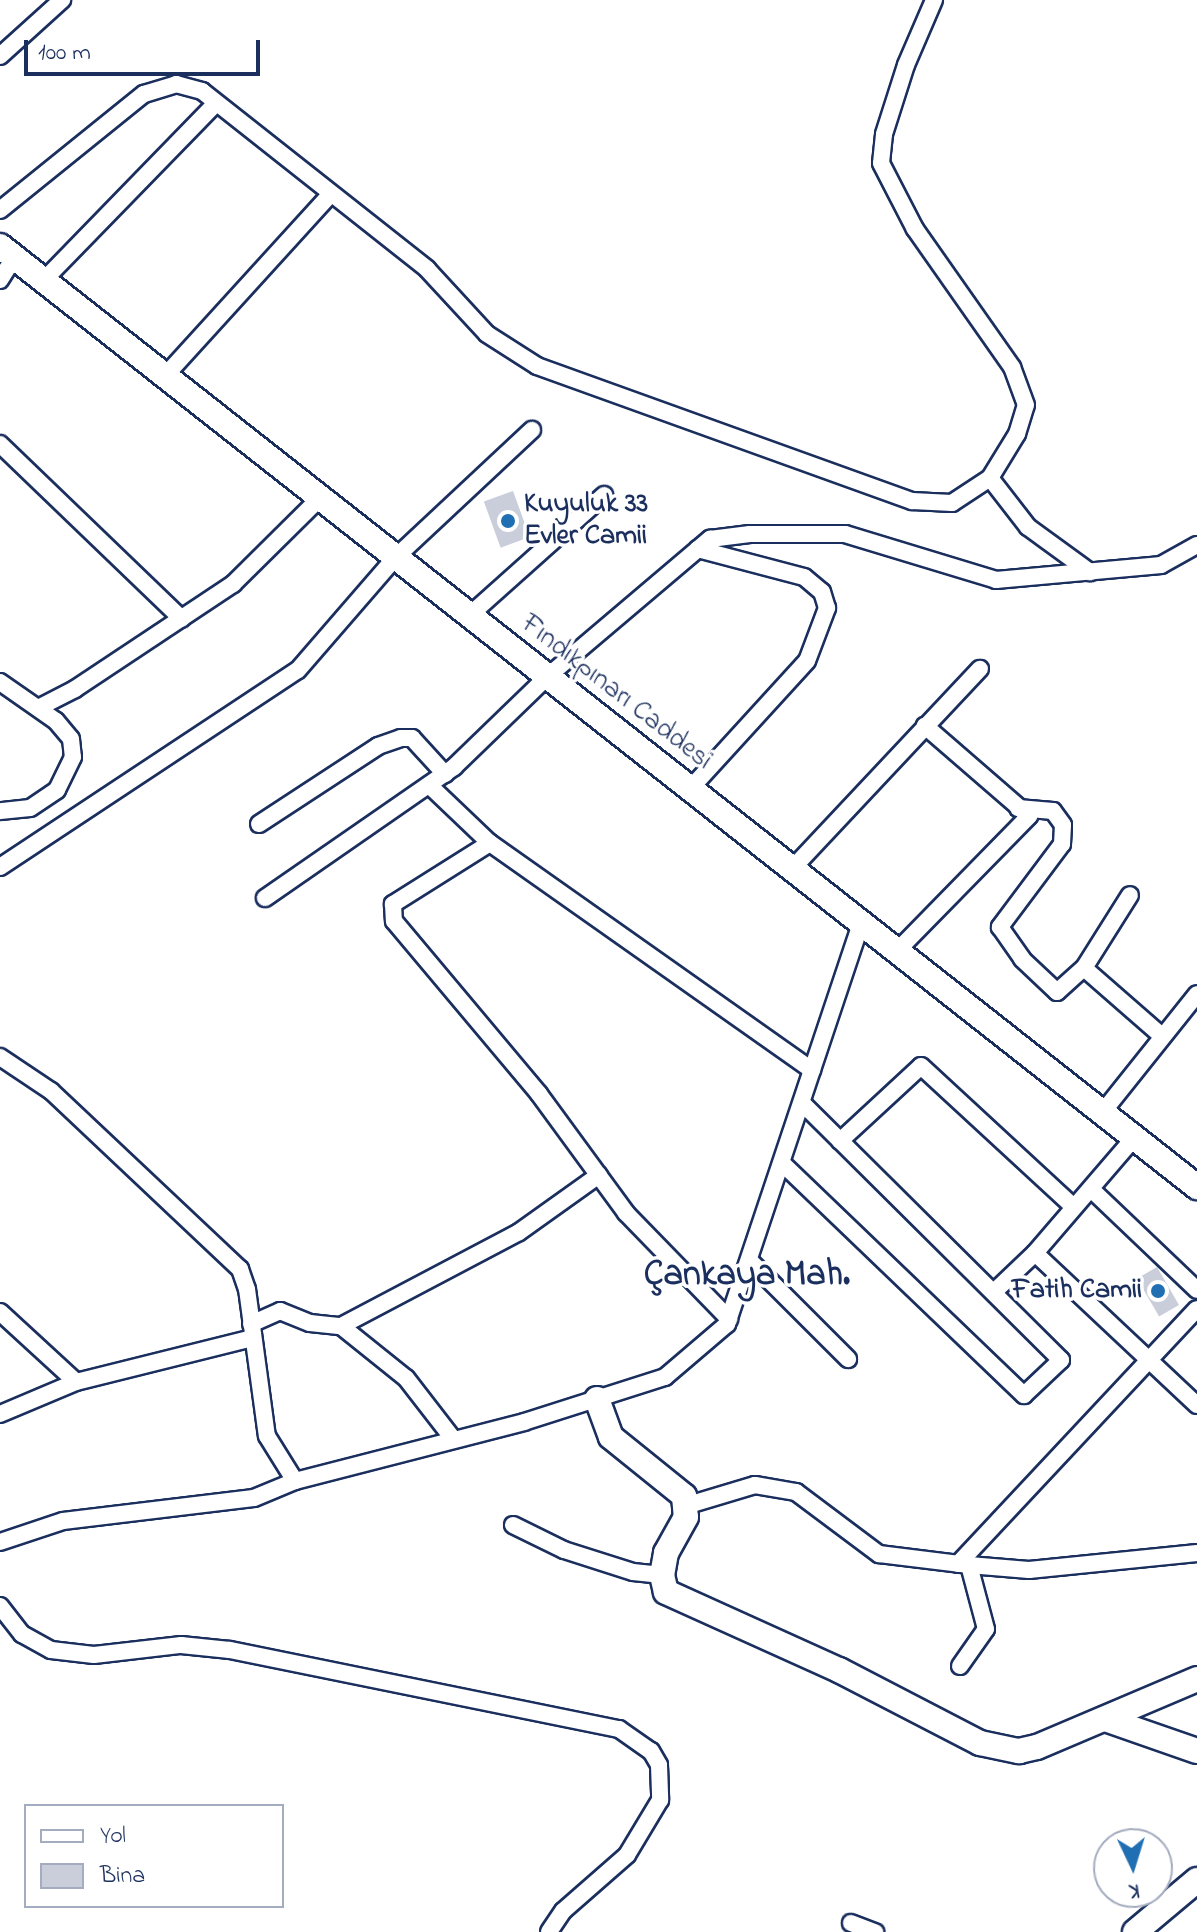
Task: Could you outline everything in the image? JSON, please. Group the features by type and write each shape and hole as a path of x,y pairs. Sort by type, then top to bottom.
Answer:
{"main road":[{"name":"Fındıkpınarı Caddesi","path":"7,252 1197,1187"},
{"path":"597,1399 611,1437 662,1473 684,1496 686,1517 666,1553 662,1575 666,1592 980,1743 1019,1751 1105,1719 1197,1679"},
{"path":"1105,1719 1197,1751"},
{"path":"1135,1932 1197,1880"}],"street":[{"path":"0,56 62,0"},
{"path":"0,210 144,94 176,84 202,91 329,196 427,269 487,334 537,366 912,501 952,503 990,478 1017,434 1026,405 1012,367 915,229 881,163 884,134 906,65 934,0"},
{"path":"45,279 216,103"},
{"path":"165,376 329,196"},
{"path":"0,280 7,252"},
{"path":"0,867 298,670 394,559 532,430"},
{"path":"0,444 182,619"},
{"path":"990,478 1028,527 1090,572"},
{"path":"470,615 604,495"},
{"path":"38,708 233,584 320,498"},
{"path":"265,898 445,774 547,677 710,539 750,534 845,534 996,580 1161,565 1197,545"},
{"path":"690,789 807,661 827,608 822,592 804,577 698,549"},
{"path":"791,870 980,669"},
{"path":"0,682 38,708 71,739 73,757 57,790 30,808 0,811"},
{"path":"897,951 1029,816 925,726"},
{"path":"259,824 378,746 401,738 412,738 445,774"},
{"path":"429,785 490,843 812,1070"},
{"path":"1018,808 1053,811 1063,825 1062,844 1000,927 1022,959 1057,992 1084,968 1130,895"},
{"path":"490,843 393,904 390,912 626,1213 729,1319"},
{"path":"0,1542 63,1521 254,1498 295,1481 454,1440 665,1377 729,1319 752,1263 861,923"},
{"path":"1084,968 1162,1036"},
{"path":"1102,1113 1197,994"},
{"path":"0,1057 51,1091 240,1269 247,1289 267,1436 295,1481"},
{"path":"840,1141 921,1066 1074,1207"},
{"path":"783,1164 1024,1395 1061,1360 995,1291 802,1103"},
{"path":"995,1291 1035,1253 1134,1138"},
{"path":"341,1326 519,1232 599,1175"},
{"path":"1091,1189 1197,1290"},
{"path":"1035,1253 1197,1405"},
{"path":"752,1263 848,1359"},
{"path":"964,1564 1197,1309"},
{"path":"0,1414 76,1382 252,1331 280,1311 341,1326 406,1378 454,1440"},
{"path":"0,1312 76,1382"},
{"path":"685,1506 755,1485 796,1492 879,1554 1029,1570 1197,1553"},
{"path":"513,1525 564,1550 633,1572 662,1575"},
{"path":"960,1666 986,1629 964,1564"},
{"path":"0,1606 22,1634 51,1650 94,1655 181,1645 230,1650 619,1729 651,1751 659,1765 660,1800 627,1855 563,1911 549,1932"},
{"path":"851,1923 875,1932"}],"building":[{"name":"Kuyuluk 33 Evler Camii","path":"513,491 530,537 501,548 484,502"},
{"name":"Fatih Camii","path":"1157,1267 1179,1305 1159,1317 1137,1278"}],"place":[{"name":"Kuyuluk 33 Evler Camii","path":"508,521"},
{"name":"Fatih Camii","path":"1158,1291"}],"district":[{"name":"Çankaya Mah.","path":"747,1276"}]}
